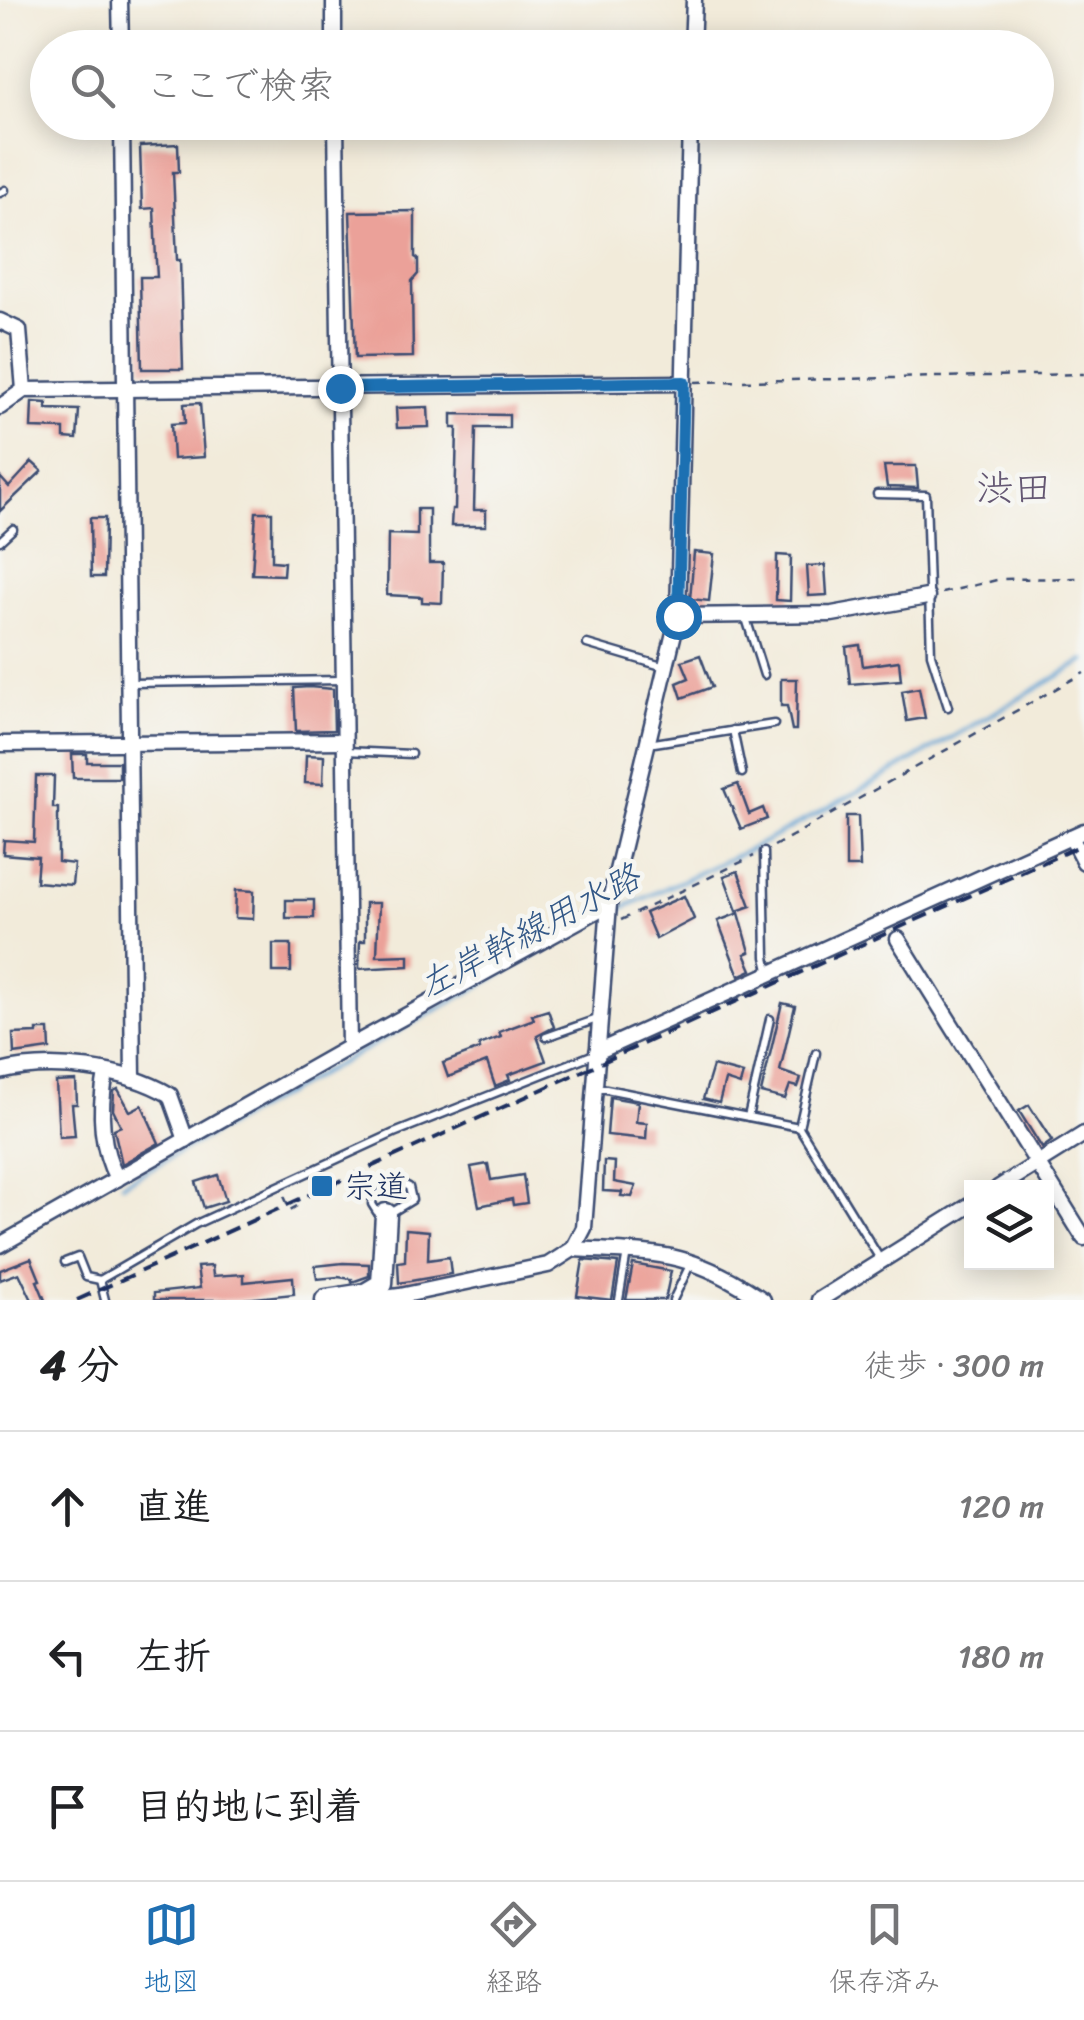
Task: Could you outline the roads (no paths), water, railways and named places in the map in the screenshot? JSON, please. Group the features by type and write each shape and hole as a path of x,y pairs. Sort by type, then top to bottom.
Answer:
{"main road":[{"path":"326,1300 365,1294 384,1282 386,1214"}],"street":[{"path":"120,0 121,30"},
{"path":"334,0 334,30"},
{"path":"693,30 694,0"},
{"path":"122,140 132,1079"},
{"path":"336,140 349,1046"},
{"path":"365,1294 384,1298 440,1293 548,1265 573,1249 584,1228 609,904 678,616 690,140"},
{"path":"0,321 19,330 24,390"},
{"path":"0,407 24,390 684,382"},
{"path":"678,616 832,614 926,596"},
{"path":"0,744 345,746"},
{"path":"597,1052 1078,834 1084,862"},
{"path":"0,1246 349,1046 609,904"},
{"path":"898,939 1084,1238"},
{"path":"0,1072 38,1066 106,1072 132,1079 170,1096 186,1140"},
{"path":"106,1072 101,1104 103,1136 117,1180"},
{"path":"1010,1180 1084,1134"},
{"path":"819,1300 964,1209"},
{"path":"573,1249 668,1254 692,1260 729,1276 762,1300"}],"lane":[{"path":"876,494 926,496 926,596 931,654 948,707"},
{"path":"0,541 12,529"},
{"path":"745,615 764,675"},
{"path":"587,644 666,667"},
{"path":"129,683 344,680"},
{"path":"647,744 774,724"},
{"path":"733,730 742,773"},
{"path":"345,746 411,754"},
{"path":"764,852 766,957 770,975"},
{"path":"546,1036 600,1018"},
{"path":"748,1117 770,1018"},
{"path":"65,1262 78,1257 86,1278 100,1280 196,1224 394,1133 597,1052"},
{"path":"816,1053 799,1127 881,1261"},
{"path":"594,1087 799,1127"},
{"path":"396,1184 406,1184 412,1200 386,1214 374,1210 373,1198 396,1184"},
{"path":"619,1300 627,1252"},
{"path":"673,1300 692,1260"},
{"path":"100,1280 105,1300"}],"waterway":[{"name":"左岸幹線用水路","path":"612,913 753,848 1084,661"},
{"name":"左岸幹線用水路","path":"122,1184 604,917"}],"railway":[{"path":"77,1300 1084,844"}],"place":[{"name":"宗道","path":"322,1186"}],"district":[{"name":"渋田","path":"1014,488"}]}
